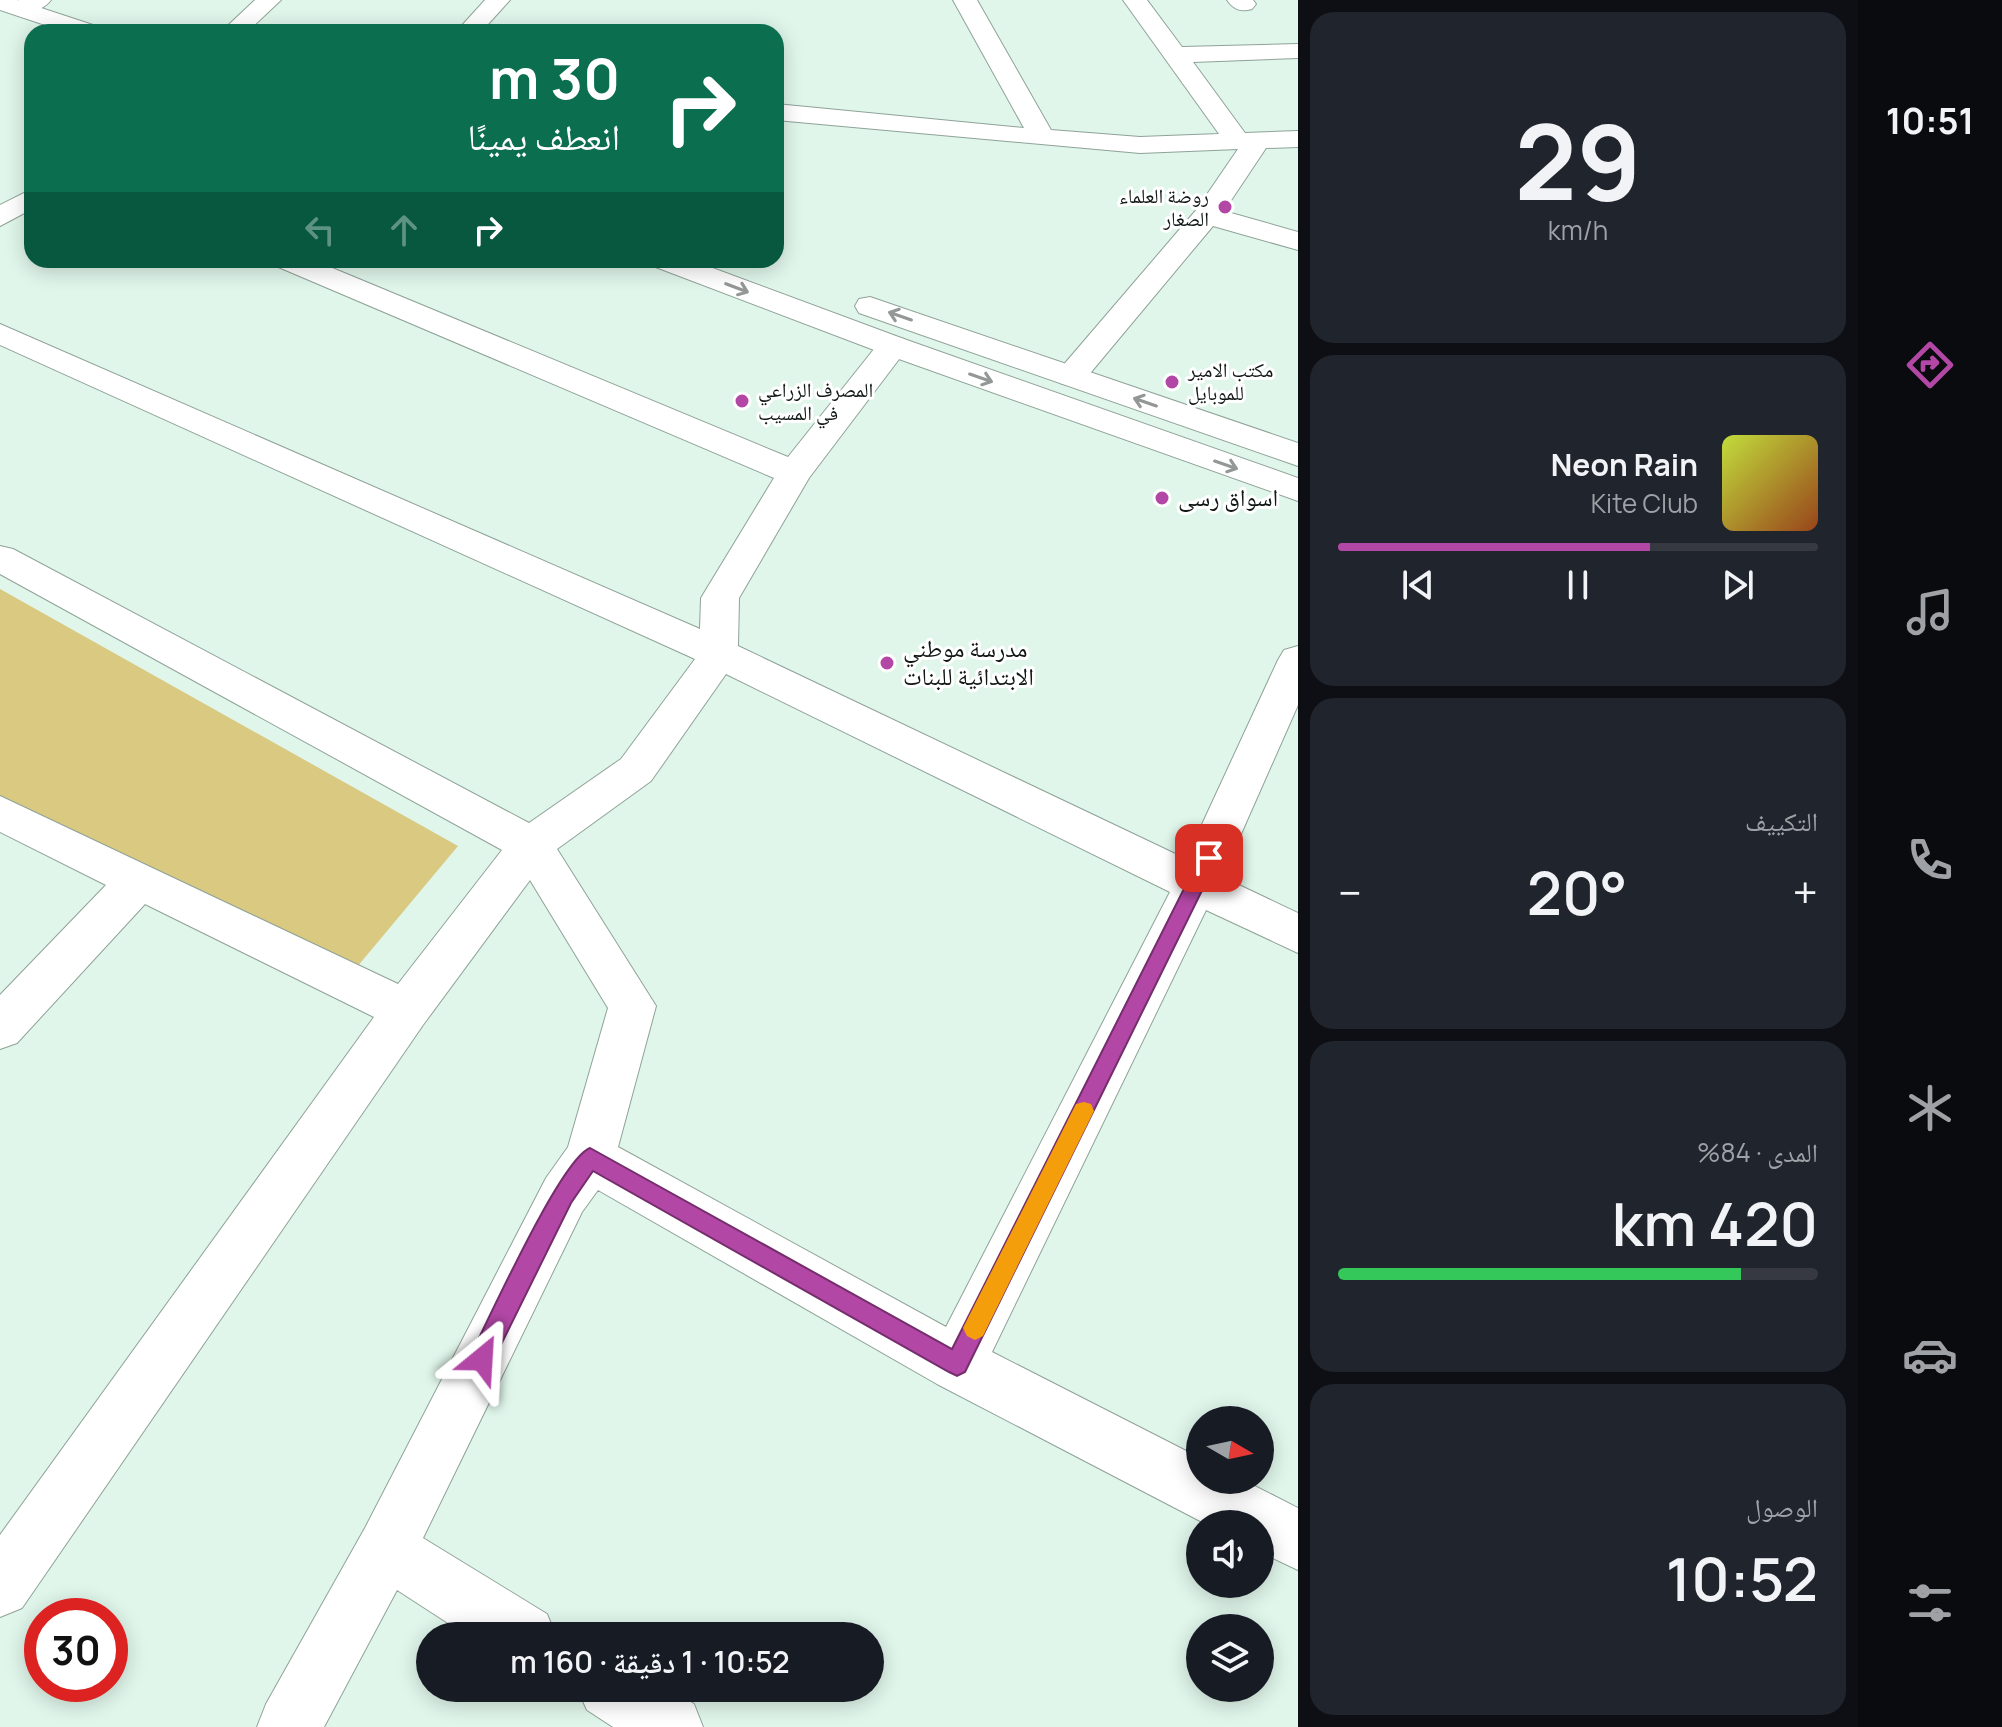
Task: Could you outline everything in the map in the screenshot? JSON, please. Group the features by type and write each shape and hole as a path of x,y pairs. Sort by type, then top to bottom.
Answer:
{"street":[{"path":"242,24 269,0"},
{"path":"476,24 498,0"},
{"path":"965,0 1042,137"},
{"path":"1135,0 1175,55 1248,140"},
{"path":"20,3 71,24"},
{"path":"0,23 24,32"},
{"path":"1175,55 1298,51"},
{"path":"784,113 1140,145 1298,139"},
{"path":"1071,376 1207,215 1248,140"},
{"path":"0,217 24,202"},
{"path":"1207,215 1298,241"},
{"path":"306,268 794,473"},
{"path":"685,268 893,346 1298,490"},
{"path":"759,268 1298,455"},
{"path":"0,333 746,666 1298,934"},
{"path":"0,1586 406,1010 531,845 636,770 718,656 720,598 794,473 893,346"},
{"path":"0,558 531,845 632,1006 590,1158 564,1195 386,1549 289,1727"},
{"path":"957,1364 1196,886 1298,660"},
{"path":"0,813 406,1010"},
{"path":"0,1028 139,880"},
{"path":"590,1158 957,1364 1298,1540"},
{"path":"386,1549 503,1622"},
{"path":"631,1702 671,1727"}],"shaded area":[{"path":"0,589 458,846 352,973 0,800"}],"slow traffic":[{"path":"975,1328 1084,1111"}],"place":[{"name":"روضة العلماء الصغار","path":"1225,207"},
{"name":"مكتب الامير للموبايل","path":"1172,382"},
{"name":"المصرف الزراعي في المسيب","path":"742,401"},
{"name":"اسواق رسى","path":"1162,498"},
{"name":"مدرسة موطني الابتدائية للبنات","path":"887,663"}],"route":[{"path":"482,1359 564,1195 590,1158 957,1364 1209,858"}]}
